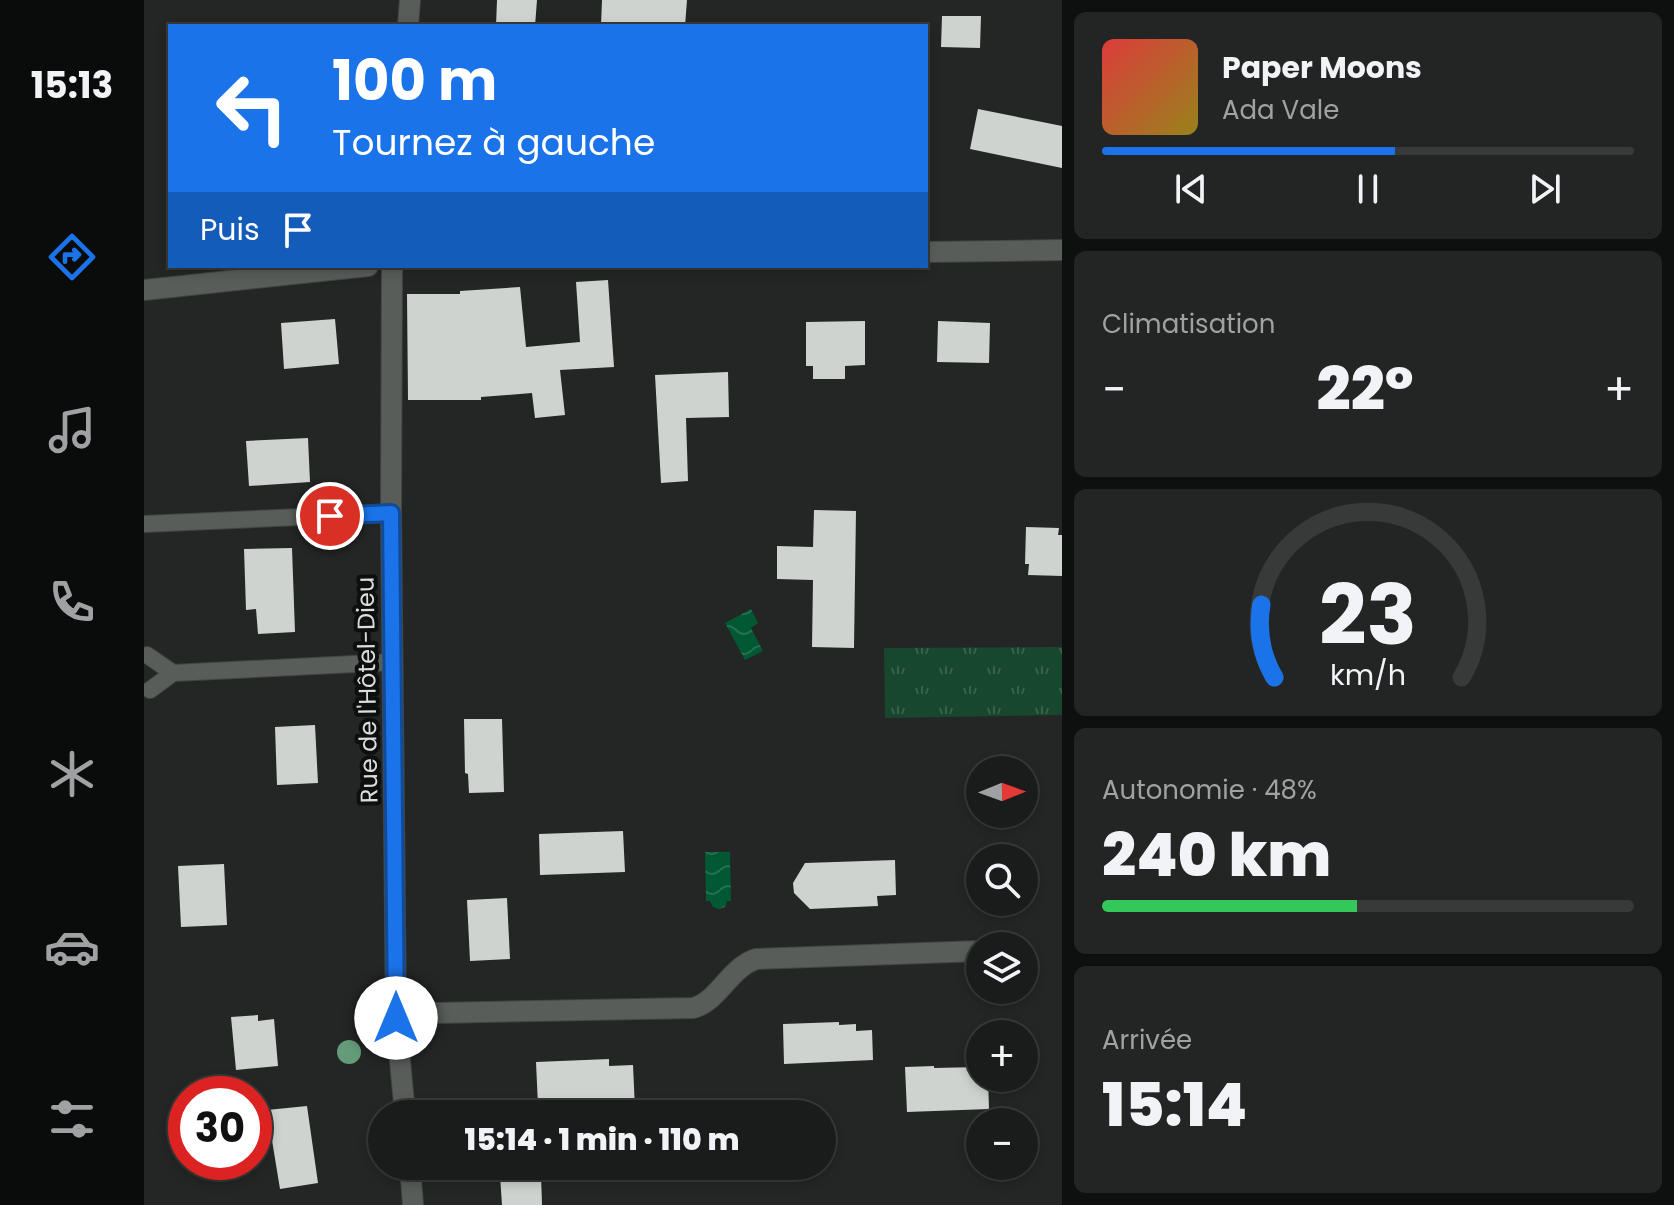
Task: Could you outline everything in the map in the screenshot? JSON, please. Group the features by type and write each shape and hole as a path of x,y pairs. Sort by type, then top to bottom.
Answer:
{"street":[{"path":"408,24 410,0"},
{"path":"928,252 1062,250"},
{"path":"144,290 349,268"},
{"name":"Rue de l'Hôtel-Dieu","path":"392,268 396,1018 404,1100"},
{"path":"396,1018 435,1013 693,1008 705,1005 742,964 756,959 966,952"},
{"path":"411,1180 413,1205"}],"lane":[{"path":"144,524 391,513"},
{"path":"147,655 173,673"},
{"path":"150,690 173,673 394,662"}],"green space":[{"path":"1062,647 1062,715 885,718 884,648"}],"water":[{"path":"751,609 758,623 751,628 763,651 745,660 725,623"},
{"path":"705,852 730,852 731,901 719,909 706,901"}],"building":[{"path":"497,0 537,0 535,24 496,24"},
{"path":"602,0 687,0 685,24 601,24"},
{"path":"942,16 981,16 980,48 941,47"},
{"path":"978,109 1062,126 1062,168 970,149"},
{"path":"608,280 614,367 560,370 565,415 535,418 532,393 481,397 481,400 408,400 407,294 460,294 460,291 520,287 526,347 580,342 576,282"},
{"path":"335,319 339,364 284,369 281,323"},
{"path":"865,321 865,365 845,366 845,379 813,379 813,366 806,366 806,322"},
{"path":"938,321 990,323 989,363 937,362"},
{"path":"728,372 729,417 686,418 688,481 661,483 655,375"},
{"path":"308,438 310,482 249,486 246,441"},
{"path":"814,510 856,511 854,648 812,647 813,580 777,579 777,546 813,547"},
{"path":"1026,527 1059,528 1058,535 1062,535 1062,576 1028,575 1029,564 1025,564"},
{"path":"292,548 295,632 258,634 256,609 246,610 244,549"},
{"path":"464,719 502,719 504,792 469,793 468,774 465,773"},
{"path":"315,725 318,783 277,785 275,727"},
{"path":"623,831 625,872 540,875 539,834"},
{"path":"895,860 896,895 877,896 878,906 810,909 794,893 793,883 805,863"},
{"path":"224,864 227,925 181,927 178,866"},
{"path":"507,898 510,959 470,961 467,900"},
{"path":"258,1015 258,1021 274,1019 278,1066 236,1070 231,1017"},
{"path":"839,1022 839,1025 856,1024 856,1031 872,1030 873,1060 784,1064 783,1024"},
{"path":"609,1059 609,1066 633,1065 635,1100 538,1100 536,1062"},
{"path":"905,1067 966,1067 966,1092 988,1092 989,1108 907,1112"},
{"path":"307,1106 318,1183 280,1189 272,1140 272,1110"},
{"path":"500,1180 541,1180 542,1205 502,1205"}],"route":[{"path":"330,516 391,513 396,1018"}]}
